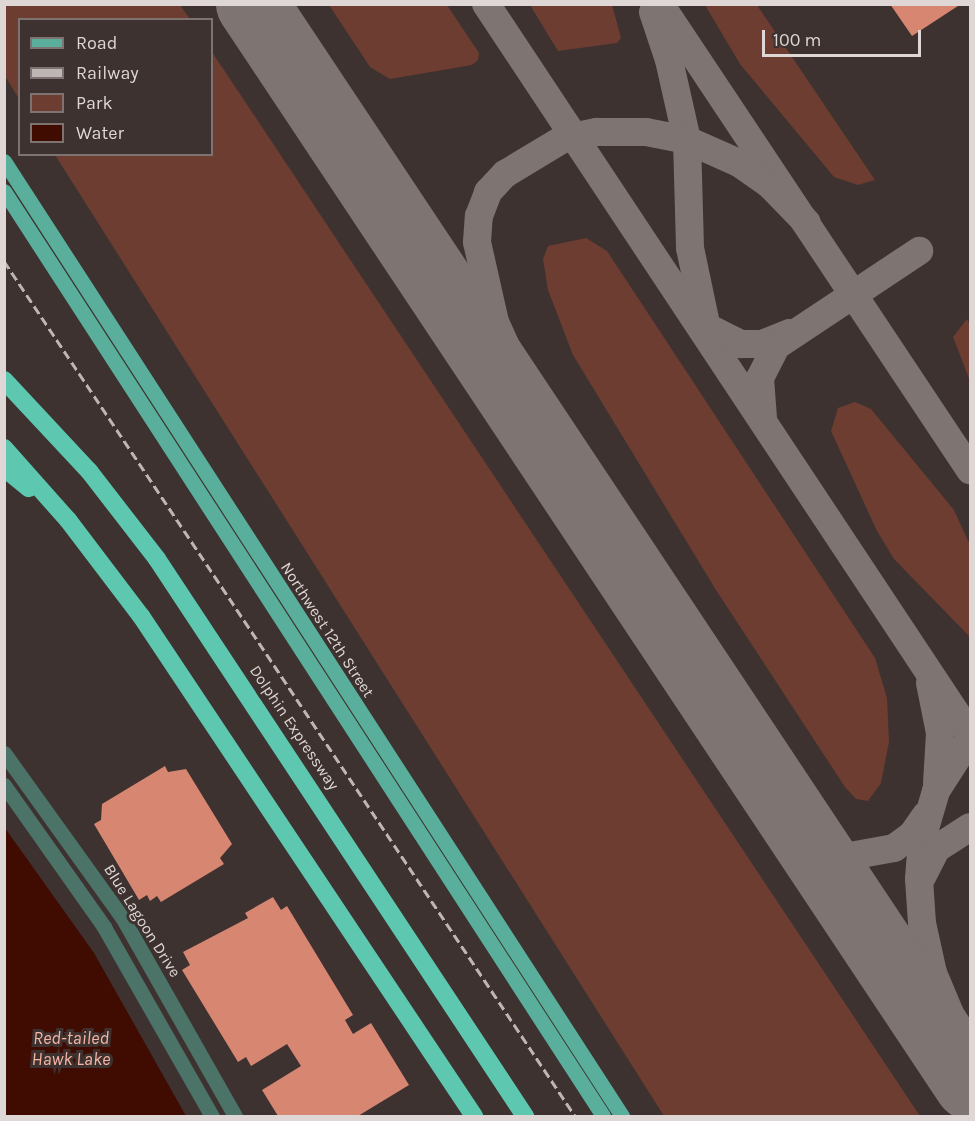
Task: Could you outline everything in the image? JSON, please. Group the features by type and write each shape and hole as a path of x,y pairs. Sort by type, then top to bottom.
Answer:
{"highway":[{"name":"Dolphin Expressway","path":"4,380 89,471 157,559 525,1116"},
{"path":"4,448 68,520 166,653 474,1116"},
{"path":"4,468 68,520"}],"main road":[{"name":"Northwest 12th Street","path":"4,160 622,1116"},
{"name":"Northwest 12th Street","path":"4,191 470,917 603,1116"}],"street":[{"name":"Blue Lagoon Drive","path":"4,753 122,917 235,1116"},
{"path":"4,785 104,927 212,1116"}],"green space":[{"path":"5,4 180,5 189,18 18,18 18,97 5,76"},
{"path":"329,5 447,5 479,53 478,60 472,65 390,79 370,67"},
{"path":"530,5 612,5 621,38 617,43 558,51"},
{"path":"705,5 757,5 875,180 858,185 834,177 740,64"},
{"path":"213,54 920,1116 664,1116 56,156 213,156"},
{"path":"586,238 607,251 875,658 887,698 889,742 881,783 868,801 856,799 845,787 716,590 573,355 548,290 543,259 548,246"},
{"path":"967,319 970,325 970,381 953,337"},
{"path":"855,402 871,409 954,510 970,545 970,637 894,559 877,531 831,431 838,408"}],"water":[{"name":"Red-tailed Hawk Lake","path":"5,828 94,953 186,1116 5,1116"}],"building":[{"path":"890,4 961,4 912,36"},
{"path":"165,766 168,772 186,769 232,844 220,858 224,864 161,902 157,896 150,901 147,895 139,900 94,824 101,820 102,804"},
{"path":"273,897 281,910 287,906 353,1015 345,1020 353,1034 371,1023 409,1085 358,1116 278,1116 262,1090 301,1066 287,1044 251,1066 246,1057 238,1062 182,970 190,965 183,952 248,918 245,913"}],"taxiway":[{"path":"486,4 970,734"},
{"path":"660,4 970,470"},
{"path":"653,12 669,60 687,140 690,248 705,319"},
{"path":"632,576 534,408 495,322 477,242 479,216 488,192 505,174 563,139 597,132 646,132 687,140 739,163 769,184 807,223"},
{"path":"763,418 760,378 776,346 919,251"},
{"path":"701,324 741,344 762,344 789,333"},
{"path":"930,683 940,733 937,783"},
{"path":"970,738 936,791 922,839 919,879 922,923 933,973 970,1061"},
{"path":"783,803 819,843 850,856 894,848 912,835 926,815"},
{"path":"922,877 936,849 970,827"}],"runway":[{"path":"252,4 970,1084"}],"railway":[{"path":"4,261 575,1116"}]}
